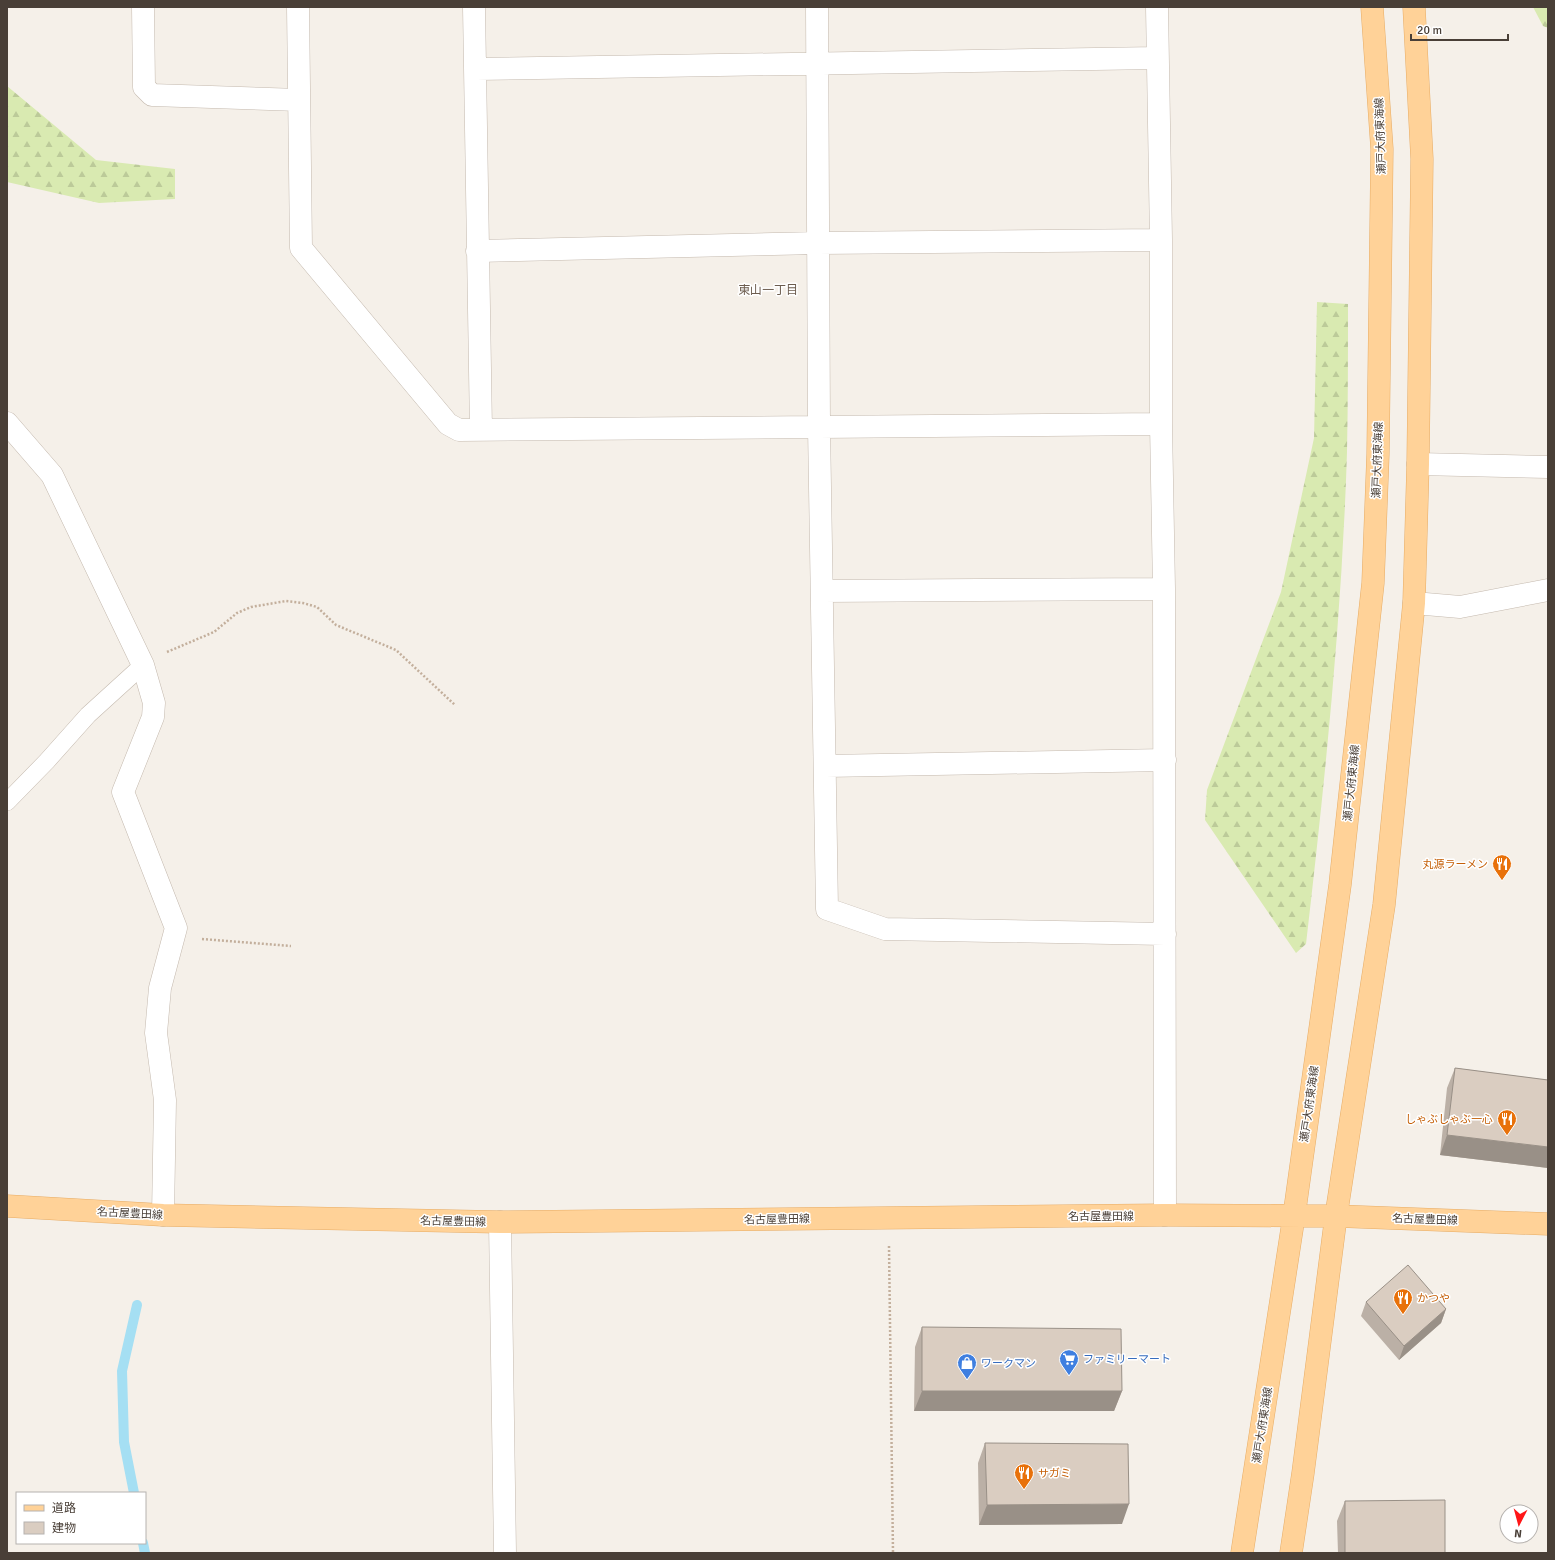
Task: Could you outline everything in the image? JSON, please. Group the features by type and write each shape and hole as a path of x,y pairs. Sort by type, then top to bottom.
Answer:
{"main road":[{"name":"瀬戸大府東海線","path":"1242,1553 1294,1216 1340,885 1373,583 1378,454 1382,149 1372,7"},
{"path":"1291,1553 1304,1473 1336,1216 1384,905 1414,603 1418,464 1422,159 1414,7"},
{"name":"名古屋豊田線","path":"7,1206 164,1216 500,1222 1165,1215 1336,1216 1548,1224"}],"street":[{"path":"143,7 144,87 152,95 299,100"},
{"path":"298,7 300,248 448,424 459,430 1161,424"},
{"path":"474,7 480,430"},
{"path":"817,7 819,427 826,766 827,909 885,929 1166,934"},
{"path":"1157,7 1164,589 1166,934 1165,1215"},
{"path":"476,69 1157,58"},
{"path":"477,251 818,243 1161,240"},
{"path":"7,423 52,475 143,665 154,703 153,717 123,792 176,928 160,988 156,1033 165,1100 164,1216"},
{"path":"1418,464 1548,467"},
{"path":"822,590 1164,589"},
{"path":"1414,603 1460,606 1548,590"},
{"path":"826,766 1165,760"},
{"path":"500,1222 505,1553"}],"lane":[{"path":"7,802 47,761 88,715 143,665"}],"path":[{"path":"143,665 172,649 214,632 237,612 251,607 286,601 304,603 317,608 336,625 396,650 455,705"},
{"path":"174,937 291,946"},
{"path":"888,1217 893,1553"}],"green space":[{"path":"1533,7 1548,7 1548,28 1543,26"},
{"path":"7,86 96,160 175,169 175,199 99,203 7,182"},
{"path":"1317,302 1348,304 1348,397 1345,514 1332,698 1320,821 1306,944 1296,953 1205,820 1207,790 1281,592 1314,438"}],"building":[{"path":"1455,1068 1548,1080 1548,1147 1447,1135"},
{"path":"1408,1265 1446,1309 1404,1346 1366,1302"},
{"path":"922,1327 1121,1329 1122,1391 922,1391"},
{"path":"985,1443 1128,1444 1129,1504 987,1505"},
{"path":"1445,1500 1445,1553 1345,1553 1345,1501"}],"waterway":[{"path":"134,1492 124,1442 122,1371 137,1305"},
{"path":"143,1544 145,1553"}],"place":[{"name":"丸源ラーメン","path":"1502,881"},
{"name":"しゃぶしゃぶ一心","path":"1507,1136"},
{"name":"かつや","path":"1403,1315"},
{"name":"ファミリーマート","path":"1069,1376"},
{"name":"ワークマン","path":"967,1380"},
{"name":"サガミ","path":"1024,1490"}],"district":[{"name":"東山一丁目","path":"768,290"}]}
